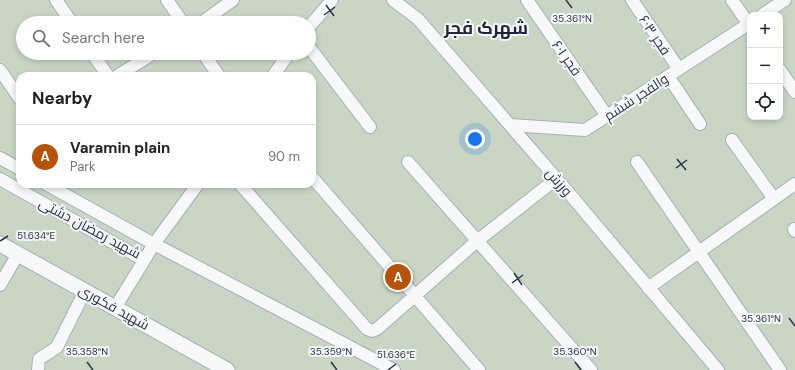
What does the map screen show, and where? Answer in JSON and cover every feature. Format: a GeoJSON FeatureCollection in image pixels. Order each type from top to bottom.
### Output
{"type":"FeatureCollection","features":[{"type":"Feature","properties":{"kind":"street"},"geometry":{"type":"LineString","coordinates":[[56,0],[67,16]]}},
{"type":"Feature","properties":{"kind":"street"},"geometry":{"type":"LineString","coordinates":[[167,0],[178,16]]}},
{"type":"Feature","properties":{"kind":"street"},"geometry":{"type":"LineString","coordinates":[[211,16],[233,0]]}},
{"type":"Feature","properties":{"kind":"street"},"geometry":{"type":"LineString","coordinates":[[316,19],[332,0]]}},
{"type":"Feature","properties":{"kind":"street","name":"ورزش"},"geometry":{"type":"LineString","coordinates":[[393,0],[418,19],[718,370]]}},
{"type":"Feature","properties":{"kind":"street","name":"فجر ۶۰۱"},"geometry":{"type":"LineString","coordinates":[[527,0],[607,116]]}},
{"type":"Feature","properties":{"kind":"street","name":"فجر ۶۰۳"},"geometry":{"type":"LineString","coordinates":[[632,0],[679,69]]}},
{"type":"Feature","properties":{"kind":"street"},"geometry":{"type":"LineString","coordinates":[[732,0],[747,20]]}},
{"type":"Feature","properties":{"kind":"street"},"geometry":{"type":"LineString","coordinates":[[767,12],[785,0]]}},
{"type":"Feature","properties":{"kind":"street","name":"والفجر ششم"},"geometry":{"type":"LineString","coordinates":[[510,125],[585,130],[747,26]]}},
{"type":"Feature","properties":{"kind":"street"},"geometry":{"type":"LineString","coordinates":[[316,56],[370,127]]}},
{"type":"Feature","properties":{"kind":"street"},"geometry":{"type":"LineString","coordinates":[[97,60],[105,72]]}},
{"type":"Feature","properties":{"kind":"street"},"geometry":{"type":"LineString","coordinates":[[123,72],[143,60]]}},
{"type":"Feature","properties":{"kind":"street"},"geometry":{"type":"LineString","coordinates":[[208,60],[216,72]]}},
{"type":"Feature","properties":{"kind":"street"},"geometry":{"type":"LineString","coordinates":[[276,72],[284,60]]}},
{"type":"Feature","properties":{"kind":"street"},"geometry":{"type":"LineString","coordinates":[[0,70],[16,92]]}},
{"type":"Feature","properties":{"kind":"street"},"geometry":{"type":"LineString","coordinates":[[783,74],[795,92]]}},
{"type":"Feature","properties":{"kind":"street"},"geometry":{"type":"LineString","coordinates":[[668,76],[700,124]]}},
{"type":"Feature","properties":{"kind":"street"},"geometry":{"type":"LineString","coordinates":[[732,140],[774,199]]}},
{"type":"Feature","properties":{"kind":"street"},"geometry":{"type":"LineString","coordinates":[[0,158],[16,167]]}},
{"type":"Feature","properties":{"kind":"street"},"geometry":{"type":"LineString","coordinates":[[408,162],[591,370]]}},
{"type":"Feature","properties":{"kind":"street"},"geometry":{"type":"LineString","coordinates":[[637,162],[780,370]]}},
{"type":"Feature","properties":{"kind":"street","name":"شهید رمضان دشتی"},"geometry":{"type":"LineString","coordinates":[[0,179],[144,260],[195,188]]}},
{"type":"Feature","properties":{"kind":"street"},"geometry":{"type":"LineString","coordinates":[[244,188],[367,329],[372,331],[377,329],[477,241],[556,179]]}},
{"type":"Feature","properties":{"kind":"street"},"geometry":{"type":"LineString","coordinates":[[316,182],[479,370]]}},
{"type":"Feature","properties":{"kind":"street"},"geometry":{"type":"LineString","coordinates":[[648,288],[795,184]]}},
{"type":"Feature","properties":{"kind":"street"},"geometry":{"type":"LineString","coordinates":[[53,188],[154,244],[394,370]]}},
{"type":"Feature","properties":{"kind":"street","name":"شهید فکوری"},"geometry":{"type":"LineString","coordinates":[[0,244],[115,308],[211,366],[228,370]]}},
{"type":"Feature","properties":{"kind":"street"},"geometry":{"type":"LineString","coordinates":[[0,285],[18,254]]}},
{"type":"Feature","properties":{"kind":"street"},"geometry":{"type":"LineString","coordinates":[[115,308],[144,260]]}},
{"type":"Feature","properties":{"kind":"street"},"geometry":{"type":"LineString","coordinates":[[38,370],[39,359],[57,347],[85,291]]}},
{"type":"Feature","properties":{"kind":"green space"},"geometry":{"type":"Polygon","coordinates":[[[0,0],[795,0],[795,370],[0,370],[0,0]]]}},
{"type":"Feature","properties":{"kind":"place","name":"Varamin plain"},"geometry":{"type":"Point","coordinates":[398,277]}},
{"type":"Feature","properties":{"kind":"district","name":"شهرک فجر"},"geometry":{"type":"Point","coordinates":[486,28]}}]}
